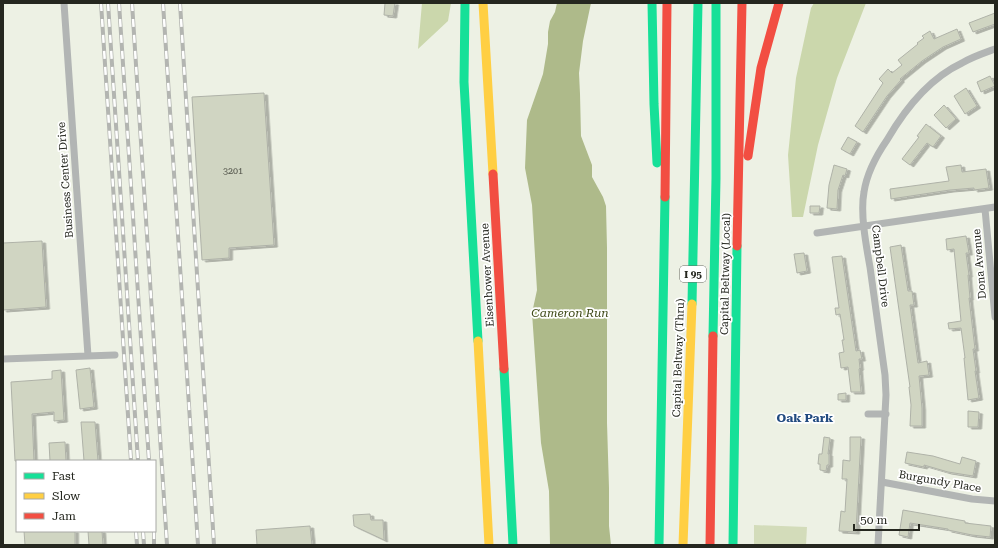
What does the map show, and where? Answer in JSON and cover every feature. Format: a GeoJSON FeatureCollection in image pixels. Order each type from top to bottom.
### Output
{"type":"FeatureCollection","features":[{"type":"Feature","properties":{"kind":"main road","name":"Eisenhower Avenue"},"geometry":{"type":"LineString","coordinates":[[465,3],[464,82],[466,130],[489,545]]}},
{"type":"Feature","properties":{"kind":"main road"},"geometry":{"type":"LineString","coordinates":[[475,3],[478,7],[483,7]]}},
{"type":"Feature","properties":{"kind":"main road"},"geometry":{"type":"LineString","coordinates":[[652,3],[654,104],[664,309]]}},
{"type":"Feature","properties":{"kind":"main road","name":"I 95"},"geometry":{"type":"LineString","coordinates":[[659,545],[664,309],[667,3]]}},
{"type":"Feature","properties":{"kind":"main road","name":"Capital Beltway (Thru)"},"geometry":{"type":"LineString","coordinates":[[683,545],[693,277],[698,3]]}},
{"type":"Feature","properties":{"kind":"main road","name":"I 95"},"geometry":{"type":"LineString","coordinates":[[710,545],[716,178],[716,3]]}},
{"type":"Feature","properties":{"kind":"main road","name":"Capital Beltway (Local)"},"geometry":{"type":"LineString","coordinates":[[733,545],[734,408],[739,226],[742,3]]}},
{"type":"Feature","properties":{"kind":"main road"},"geometry":{"type":"LineString","coordinates":[[739,226],[757,92],[768,42],[779,3]]}},
{"type":"Feature","properties":{"kind":"main road","name":"Eisenhower Avenue"},"geometry":{"type":"LineString","coordinates":[[483,7],[513,545]]}},
{"type":"Feature","properties":{"kind":"street","name":"Business Center Drive"},"geometry":{"type":"LineString","coordinates":[[64,3],[88,356]]}},
{"type":"Feature","properties":{"kind":"street","name":"Campbell Drive"},"geometry":{"type":"LineString","coordinates":[[878,545],[886,414],[885,375],[866,246],[863,206],[867,178],[876,157],[904,113],[930,84],[960,63],[995,49]]}},
{"type":"Feature","properties":{"kind":"street"},"geometry":{"type":"LineString","coordinates":[[817,233],[995,207]]}},
{"type":"Feature","properties":{"kind":"street","name":"Dona Avenue"},"geometry":{"type":"LineString","coordinates":[[985,209],[995,317]]}},
{"type":"Feature","properties":{"kind":"street"},"geometry":{"type":"LineString","coordinates":[[3,359],[115,355]]}},
{"type":"Feature","properties":{"kind":"street"},"geometry":{"type":"LineString","coordinates":[[868,414],[886,414]]}},
{"type":"Feature","properties":{"kind":"street","name":"Burgundy Place"},"geometry":{"type":"LineString","coordinates":[[882,482],[972,499],[995,499]]}},
{"type":"Feature","properties":{"kind":"shaded area"},"geometry":{"type":"Polygon","coordinates":[[[422,3],[451,3],[448,21],[418,49],[422,3]]]}},
{"type":"Feature","properties":{"kind":"shaded area"},"geometry":{"type":"Polygon","coordinates":[[[814,3],[866,3],[837,78],[818,145],[803,217],[792,217],[788,155],[796,78],[811,8],[814,3]]]}},
{"type":"Feature","properties":{"kind":"shaded area"},"geometry":{"type":"Polygon","coordinates":[[[754,525],[807,527],[806,545],[754,545],[754,525]]]}},
{"type":"Feature","properties":{"kind":"water","name":"Cameron Run"},"geometry":{"type":"Polygon","coordinates":[[[557,3],[591,3],[583,41],[579,73],[581,136],[592,165],[592,177],[603,197],[606,206],[607,423],[609,526],[611,545],[550,545],[549,491],[541,443],[532,313],[537,290],[532,205],[525,168],[527,120],[543,74],[550,21],[555,12],[557,3]]]}},
{"type":"Feature","properties":{"kind":"building"},"geometry":{"type":"Polygon","coordinates":[[[385,3],[395,3],[393,16],[384,15],[385,3]]]}},
{"type":"Feature","properties":{"kind":"building"},"geometry":{"type":"Polygon","coordinates":[[[995,13],[995,24],[973,32],[969,23],[995,13]]]}},
{"type":"Feature","properties":{"kind":"building"},"geometry":{"type":"Polygon","coordinates":[[[957,29],[961,39],[943,47],[922,61],[900,79],[901,80],[887,96],[863,132],[855,126],[883,83],[879,79],[888,69],[892,73],[902,65],[898,60],[924,38],[922,36],[930,31],[934,39],[957,29]]]}},
{"type":"Feature","properties":{"kind":"building"},"geometry":{"type":"Polygon","coordinates":[[[990,76],[995,86],[981,92],[977,82],[990,76]]]}},
{"type":"Feature","properties":{"kind":"building"},"geometry":{"type":"Polygon","coordinates":[[[966,88],[977,106],[965,114],[954,96],[966,88]]]}},
{"type":"Feature","properties":{"kind":"building"},"geometry":{"type":"Polygon","coordinates":[[[264,93],[274,245],[229,248],[229,258],[202,260],[192,97],[264,93]]]}},
{"type":"Feature","properties":{"kind":"building"},"geometry":{"type":"Polygon","coordinates":[[[944,105],[956,119],[946,128],[934,115],[944,105]]]}},
{"type":"Feature","properties":{"kind":"building"},"geometry":{"type":"Polygon","coordinates":[[[926,124],[941,136],[933,147],[927,143],[910,165],[902,159],[919,137],[917,136],[926,124]]]}},
{"type":"Feature","properties":{"kind":"building"},"geometry":{"type":"Polygon","coordinates":[[[848,137],[857,142],[850,154],[841,149],[848,137]]]}},
{"type":"Feature","properties":{"kind":"building"},"geometry":{"type":"Polygon","coordinates":[[[834,165],[847,169],[845,176],[843,175],[838,190],[837,209],[827,208],[829,185],[834,165]]]}},
{"type":"Feature","properties":{"kind":"building"},"geometry":{"type":"Polygon","coordinates":[[[961,165],[962,172],[986,169],[989,188],[974,190],[974,188],[950,190],[891,199],[890,189],[949,181],[946,167],[961,165]]]}},
{"type":"Feature","properties":{"kind":"building"},"geometry":{"type":"Polygon","coordinates":[[[810,206],[820,206],[819,213],[810,213],[810,206]]]}},
{"type":"Feature","properties":{"kind":"building"},"geometry":{"type":"Polygon","coordinates":[[[966,236],[969,253],[966,253],[969,275],[969,298],[975,349],[973,349],[979,398],[968,400],[961,328],[949,329],[948,323],[961,321],[954,249],[947,250],[946,239],[966,236]]]}},
{"type":"Feature","properties":{"kind":"building"},"geometry":{"type":"Polygon","coordinates":[[[42,241],[46,307],[3,310],[3,243],[42,241]]]}},
{"type":"Feature","properties":{"kind":"building"},"geometry":{"type":"Polygon","coordinates":[[[901,245],[908,291],[912,291],[914,305],[910,305],[918,363],[927,361],[929,375],[919,376],[922,426],[910,426],[910,387],[890,247],[901,245]]]}},
{"type":"Feature","properties":{"kind":"building"},"geometry":{"type":"Polygon","coordinates":[[[804,253],[807,271],[797,273],[794,254],[804,253]]]}},
{"type":"Feature","properties":{"kind":"building"},"geometry":{"type":"Polygon","coordinates":[[[842,256],[856,351],[860,350],[862,359],[859,359],[861,392],[851,392],[848,367],[841,368],[839,353],[844,352],[842,340],[844,340],[840,314],[836,315],[835,308],[839,308],[832,257],[842,256]]]}},
{"type":"Feature","properties":{"kind":"building"},"geometry":{"type":"Polygon","coordinates":[[[90,368],[94,407],[80,409],[76,370],[90,368]]]}},
{"type":"Feature","properties":{"kind":"building"},"geometry":{"type":"Polygon","coordinates":[[[61,370],[64,420],[54,421],[54,412],[32,414],[34,460],[15,461],[11,382],[52,379],[52,371],[61,370]]]}},
{"type":"Feature","properties":{"kind":"building"},"geometry":{"type":"Polygon","coordinates":[[[846,393],[846,400],[838,400],[838,394],[846,393]]]}},
{"type":"Feature","properties":{"kind":"building"},"geometry":{"type":"Polygon","coordinates":[[[968,411],[979,412],[978,427],[968,427],[968,411]]]}},
{"type":"Feature","properties":{"kind":"building"},"geometry":{"type":"Polygon","coordinates":[[[81,422],[95,422],[98,460],[84,460],[81,422]]]}},
{"type":"Feature","properties":{"kind":"building"},"geometry":{"type":"Polygon","coordinates":[[[824,437],[830,438],[828,454],[829,465],[827,465],[826,471],[820,470],[820,464],[818,464],[819,454],[822,454],[824,437]]]}},
{"type":"Feature","properties":{"kind":"building"},"geometry":{"type":"Polygon","coordinates":[[[850,437],[861,437],[856,532],[839,531],[841,511],[845,512],[847,479],[842,479],[843,460],[850,461],[850,437]]]}},
{"type":"Feature","properties":{"kind":"building"},"geometry":{"type":"Polygon","coordinates":[[[65,442],[66,460],[50,460],[49,443],[65,442]]]}},
{"type":"Feature","properties":{"kind":"building"},"geometry":{"type":"Polygon","coordinates":[[[907,452],[933,456],[960,464],[962,457],[976,461],[973,476],[948,472],[924,465],[924,467],[905,463],[907,452]]]}},
{"type":"Feature","properties":{"kind":"building"},"geometry":{"type":"Polygon","coordinates":[[[903,510],[965,521],[965,523],[991,526],[990,537],[910,523],[908,537],[899,535],[903,510]]]}},
{"type":"Feature","properties":{"kind":"building"},"geometry":{"type":"Polygon","coordinates":[[[370,514],[371,520],[383,520],[384,540],[354,526],[353,515],[370,514]]]}},
{"type":"Feature","properties":{"kind":"building"},"geometry":{"type":"Polygon","coordinates":[[[310,526],[312,545],[257,545],[256,530],[310,526]]]}},
{"type":"Feature","properties":{"kind":"building"},"geometry":{"type":"Polygon","coordinates":[[[24,532],[75,532],[75,545],[25,545],[24,532]]]}},
{"type":"Feature","properties":{"kind":"building"},"geometry":{"type":"Polygon","coordinates":[[[88,532],[102,532],[103,545],[89,545],[88,532]]]}},
{"type":"Feature","properties":{"kind":"railway"},"geometry":{"type":"LineString","coordinates":[[101,3],[131,460]]}},
{"type":"Feature","properties":{"kind":"railway"},"geometry":{"type":"LineString","coordinates":[[108,3],[138,460]]}},
{"type":"Feature","properties":{"kind":"railway"},"geometry":{"type":"LineString","coordinates":[[119,3],[149,460]]}},
{"type":"Feature","properties":{"kind":"railway"},"geometry":{"type":"LineString","coordinates":[[132,3],[167,545]]}},
{"type":"Feature","properties":{"kind":"railway"},"geometry":{"type":"LineString","coordinates":[[163,3],[198,545]]}},
{"type":"Feature","properties":{"kind":"railway"},"geometry":{"type":"LineString","coordinates":[[180,3],[214,545]]}},
{"type":"Feature","properties":{"kind":"railway"},"geometry":{"type":"LineString","coordinates":[[136,532],[137,545]]}},
{"type":"Feature","properties":{"kind":"railway"},"geometry":{"type":"LineString","coordinates":[[143,532],[144,545]]}},
{"type":"Feature","properties":{"kind":"railway"},"geometry":{"type":"LineString","coordinates":[[154,532],[154,545]]}},
{"type":"Feature","properties":{"kind":"traffic: fast"},"geometry":{"type":"LineString","coordinates":[[465,3],[464,82],[478,341]]}},
{"type":"Feature","properties":{"kind":"traffic: fast"},"geometry":{"type":"LineString","coordinates":[[652,3],[657,163]]}},
{"type":"Feature","properties":{"kind":"traffic: fast"},"geometry":{"type":"LineString","coordinates":[[692,304],[698,3]]}},
{"type":"Feature","properties":{"kind":"traffic: fast"},"geometry":{"type":"LineString","coordinates":[[713,336],[716,178],[716,3]]}},
{"type":"Feature","properties":{"kind":"traffic: fast"},"geometry":{"type":"LineString","coordinates":[[659,545],[665,197]]}},
{"type":"Feature","properties":{"kind":"traffic: fast"},"geometry":{"type":"LineString","coordinates":[[733,545],[737,246]]}},
{"type":"Feature","properties":{"kind":"traffic: fast"},"geometry":{"type":"LineString","coordinates":[[504,369],[513,545]]}},
{"type":"Feature","properties":{"kind":"traffic: slow"},"geometry":{"type":"LineString","coordinates":[[483,3],[493,174]]}},
{"type":"Feature","properties":{"kind":"traffic: slow"},"geometry":{"type":"LineString","coordinates":[[683,545],[692,304]]}},
{"type":"Feature","properties":{"kind":"traffic: slow"},"geometry":{"type":"LineString","coordinates":[[478,341],[489,545]]}},
{"type":"Feature","properties":{"kind":"traffic: jam"},"geometry":{"type":"LineString","coordinates":[[665,197],[667,3]]}},
{"type":"Feature","properties":{"kind":"traffic: jam"},"geometry":{"type":"LineString","coordinates":[[737,246],[742,3]]}},
{"type":"Feature","properties":{"kind":"traffic: jam"},"geometry":{"type":"LineString","coordinates":[[748,156],[761,68],[779,3]]}},
{"type":"Feature","properties":{"kind":"traffic: jam"},"geometry":{"type":"LineString","coordinates":[[493,174],[504,369]]}},
{"type":"Feature","properties":{"kind":"traffic: jam"},"geometry":{"type":"LineString","coordinates":[[710,545],[713,336]]}},
{"type":"Feature","properties":{"kind":"district","name":"Oak Park"},"geometry":{"type":"Point","coordinates":[805,418]}}]}
